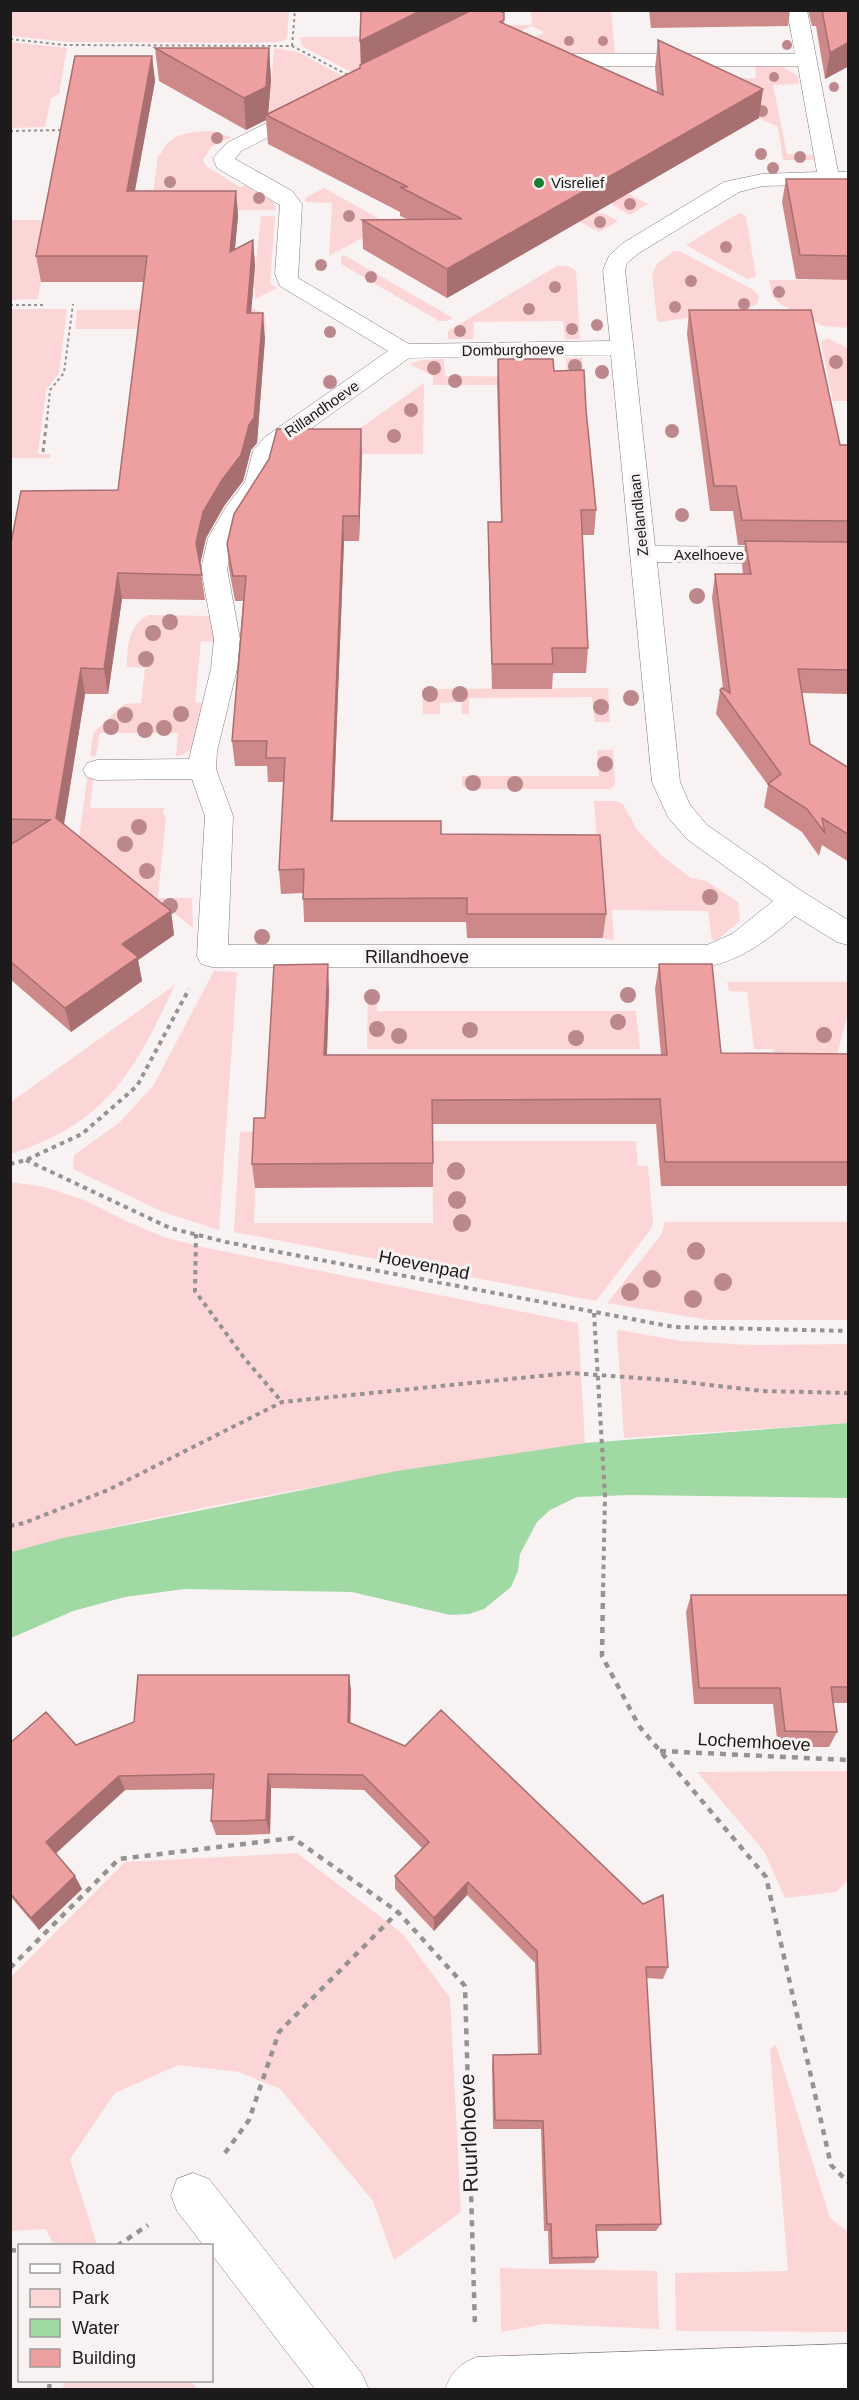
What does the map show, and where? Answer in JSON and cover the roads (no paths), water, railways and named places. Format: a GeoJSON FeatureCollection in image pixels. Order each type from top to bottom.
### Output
{"type":"FeatureCollection","features":[{"type":"Feature","properties":{"kind":"street"},"geometry":{"type":"LineString","coordinates":[[797,10],[807,60],[839,178]]}},
{"type":"Feature","properties":{"kind":"street"},"geometry":{"type":"LineString","coordinates":[[522,41],[562,60],[807,60]]}},
{"type":"Feature","properties":{"kind":"street"},"geometry":{"type":"LineString","coordinates":[[363,82],[234,147],[224,158],[225,163],[284,196],[291,204],[286,274],[288,281],[404,351]]}},
{"type":"Feature","properties":{"kind":"street","name":"Zeelandlaan"},"geometry":{"type":"LineString","coordinates":[[839,178],[762,180],[732,187],[624,254],[617,261],[614,270],[666,782],[678,810],[697,832],[794,900],[849,934]]}},
{"type":"Feature","properties":{"kind":"street","name":"Domburghoeve"},"geometry":{"type":"LineString","coordinates":[[404,351],[622,348]]}},
{"type":"Feature","properties":{"kind":"street","name":"Rillandhoeve"},"geometry":{"type":"LineString","coordinates":[[404,351],[274,442],[265,451],[257,483],[235,513],[221,538],[214,569],[227,639],[224,669],[203,751],[202,769],[219,816],[212,956],[707,956],[722,954],[735,948],[794,900]]}},
{"type":"Feature","properties":{"kind":"street","name":"Axelhoeve"},"geometry":{"type":"LineString","coordinates":[[642,554],[849,556]]}},
{"type":"Feature","properties":{"kind":"street"},"geometry":{"type":"LineString","coordinates":[[97,770],[202,769]]}},
{"type":"Feature","properties":{"kind":"street"},"geometry":{"type":"LineString","coordinates":[[193,2195],[346,2390]]}},
{"type":"Feature","properties":{"kind":"street"},"geometry":{"type":"LineString","coordinates":[[472,2385],[790,2379],[849,2367]]}},
{"type":"Feature","properties":{"kind":"water"},"geometry":{"type":"Polygon","coordinates":[[[848,1423],[848,1498],[630,1495],[577,1497],[550,1510],[537,1522],[520,1554],[518,1571],[511,1587],[484,1609],[469,1614],[450,1615],[352,1592],[184,1589],[125,1597],[73,1611],[11,1638],[11,1552],[63,1538],[397,1471],[585,1443],[848,1423]]]}},
{"type":"Feature","properties":{"kind":"place","name":"Visrelief"},"geometry":{"type":"Point","coordinates":[539,183]}}]}
